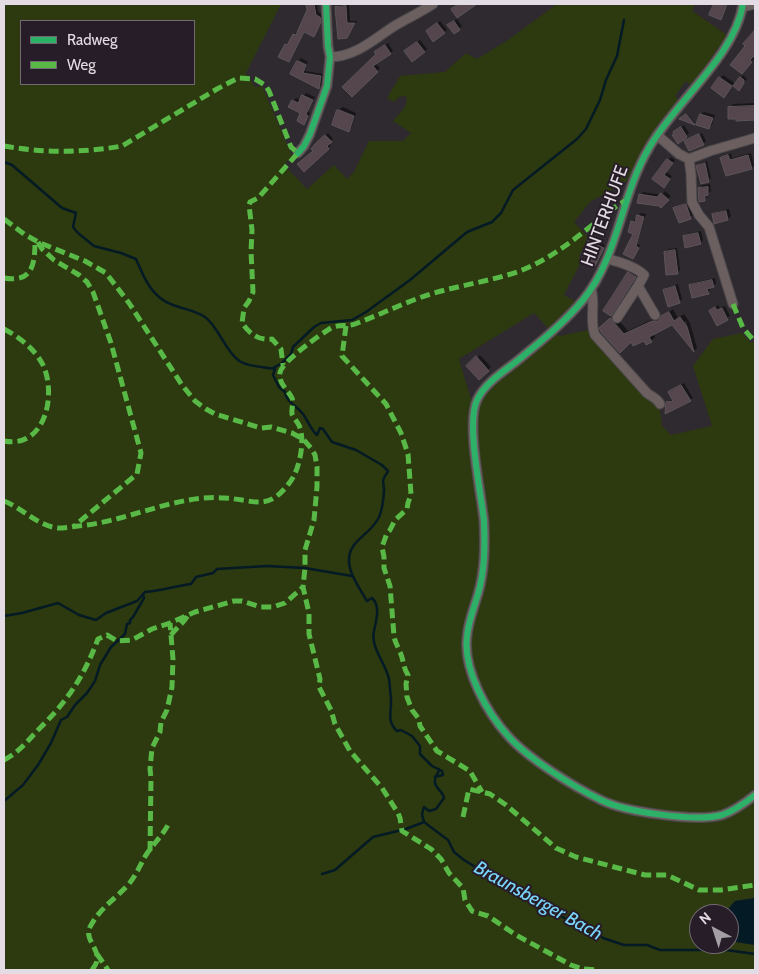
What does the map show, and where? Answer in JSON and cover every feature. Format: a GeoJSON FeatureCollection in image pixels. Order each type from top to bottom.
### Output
{"type":"FeatureCollection","features":[{"type":"Feature","properties":{"kind":"street"},"geometry":{"type":"LineString","coordinates":[[298,153],[304,146],[327,86],[330,57],[326,4]]}},
{"type":"Feature","properties":{"kind":"street"},"geometry":{"type":"LineString","coordinates":[[330,57],[343,56],[359,50],[391,28],[433,4]]}},
{"type":"Feature","properties":{"kind":"street"},"geometry":{"type":"LineString","coordinates":[[743,5],[755,4]]}},
{"type":"Feature","properties":{"kind":"street","name":"HINTERHUFE"},"geometry":{"type":"LineString","coordinates":[[743,5],[735,28],[716,59],[646,152],[632,182],[608,259],[591,289],[568,317],[493,380],[477,400],[473,420],[484,523],[484,559],[479,592],[467,633],[466,650],[469,666],[478,687],[504,730],[517,744],[551,770],[598,799],[619,808],[663,814],[710,817],[730,812],[755,795]]}},
{"type":"Feature","properties":{"kind":"street"},"geometry":{"type":"LineString","coordinates":[[657,135],[679,154],[689,159],[755,138]]}},
{"type":"Feature","properties":{"kind":"street"},"geometry":{"type":"LineString","coordinates":[[689,159],[692,174],[692,202],[699,215],[709,227],[733,304]]}},
{"type":"Feature","properties":{"kind":"street"},"geometry":{"type":"LineString","coordinates":[[608,259],[641,272],[644,275],[617,318]]}},
{"type":"Feature","properties":{"kind":"street"},"geometry":{"type":"LineString","coordinates":[[638,286],[654,315]]}},
{"type":"Feature","properties":{"kind":"street"},"geometry":{"type":"LineString","coordinates":[[591,289],[594,297],[592,328],[595,335],[647,393],[651,397],[658,399],[660,404]]}},
{"type":"Feature","properties":{"kind":"green space"},"geometry":{"type":"Polygon","coordinates":[[[4,4],[281,4],[246,73],[255,87],[262,86],[292,156],[284,165],[307,189],[334,165],[347,179],[354,172],[369,141],[403,141],[411,133],[393,121],[405,106],[406,96],[399,97],[394,102],[387,98],[400,76],[445,72],[466,53],[477,59],[508,40],[557,4],[695,4],[692,11],[727,35],[692,86],[686,81],[675,96],[679,100],[659,125],[642,151],[627,181],[590,202],[574,222],[588,237],[579,256],[581,262],[564,295],[577,302],[550,329],[559,336],[588,330],[634,381],[659,405],[662,426],[671,435],[712,426],[693,366],[713,339],[742,333],[751,343],[755,341],[755,898],[735,901],[732,904],[689,904],[689,954],[739,954],[739,943],[755,945],[755,970],[4,970],[4,4]],[[534,313],[459,359],[471,399],[488,380],[549,329],[534,313]]]}},
{"type":"Feature","properties":{"kind":"water"},"geometry":{"type":"Polygon","coordinates":[[[755,898],[755,945],[739,943],[739,904],[732,904],[735,901],[755,898]]]}},
{"type":"Feature","properties":{"kind":"building"},"geometry":{"type":"Polygon","coordinates":[[[306,4],[314,4],[316,15],[320,17],[321,22],[314,37],[304,32],[289,62],[278,57],[293,34],[296,35],[307,10],[306,4]]]}},
{"type":"Feature","properties":{"kind":"building"},"geometry":{"type":"Polygon","coordinates":[[[459,4],[477,4],[457,18],[451,9],[459,4]]]}},
{"type":"Feature","properties":{"kind":"building"},"geometry":{"type":"Polygon","coordinates":[[[714,4],[727,4],[721,20],[709,15],[714,4]]]}},
{"type":"Feature","properties":{"kind":"building"},"geometry":{"type":"Polygon","coordinates":[[[346,6],[347,23],[355,23],[347,38],[338,39],[335,7],[346,6]]]}},
{"type":"Feature","properties":{"kind":"building"},"geometry":{"type":"Polygon","coordinates":[[[454,21],[460,30],[454,34],[447,25],[454,21]]]}},
{"type":"Feature","properties":{"kind":"building"},"geometry":{"type":"Polygon","coordinates":[[[437,23],[445,33],[433,42],[426,31],[437,23]]]}},
{"type":"Feature","properties":{"kind":"building"},"geometry":{"type":"Polygon","coordinates":[[[755,30],[755,55],[742,74],[730,65],[745,46],[743,44],[755,30]]]}},
{"type":"Feature","properties":{"kind":"building"},"geometry":{"type":"Polygon","coordinates":[[[417,42],[425,52],[412,62],[404,51],[417,42]]]}},
{"type":"Feature","properties":{"kind":"building"},"geometry":{"type":"Polygon","coordinates":[[[385,45],[391,54],[373,66],[378,72],[352,97],[342,87],[376,54],[374,52],[385,45]]]}},
{"type":"Feature","properties":{"kind":"building"},"geometry":{"type":"Polygon","coordinates":[[[297,61],[306,65],[303,73],[321,76],[319,89],[290,74],[297,61]]]}},
{"type":"Feature","properties":{"kind":"building"},"geometry":{"type":"Polygon","coordinates":[[[719,77],[732,86],[724,98],[711,88],[719,77]]]}},
{"type":"Feature","properties":{"kind":"building"},"geometry":{"type":"Polygon","coordinates":[[[740,77],[744,80],[744,83],[739,91],[733,86],[740,77]]]}},
{"type":"Feature","properties":{"kind":"building"},"geometry":{"type":"Polygon","coordinates":[[[302,95],[313,100],[306,114],[308,116],[304,125],[297,121],[300,113],[288,107],[292,100],[298,103],[302,95]]]}},
{"type":"Feature","properties":{"kind":"building"},"geometry":{"type":"Polygon","coordinates":[[[755,106],[755,120],[736,121],[736,119],[728,119],[728,107],[755,106]]]}},
{"type":"Feature","properties":{"kind":"building"},"geometry":{"type":"Polygon","coordinates":[[[337,110],[354,116],[349,132],[332,125],[337,110]]]}},
{"type":"Feature","properties":{"kind":"building"},"geometry":{"type":"Polygon","coordinates":[[[686,114],[695,125],[679,119],[686,114]]]}},
{"type":"Feature","properties":{"kind":"building"},"geometry":{"type":"Polygon","coordinates":[[[700,114],[713,118],[709,129],[696,125],[700,114]]]}},
{"type":"Feature","properties":{"kind":"building"},"geometry":{"type":"Polygon","coordinates":[[[681,127],[687,137],[678,144],[672,135],[674,134],[673,132],[681,127]]]}},
{"type":"Feature","properties":{"kind":"building"},"geometry":{"type":"Polygon","coordinates":[[[699,134],[704,145],[689,151],[684,141],[699,134]]]}},
{"type":"Feature","properties":{"kind":"building"},"geometry":{"type":"Polygon","coordinates":[[[325,135],[332,142],[327,146],[329,149],[304,172],[297,164],[313,151],[311,149],[325,135]]]}},
{"type":"Feature","properties":{"kind":"building"},"geometry":{"type":"Polygon","coordinates":[[[728,155],[730,160],[748,155],[752,169],[726,176],[720,158],[728,155]]]}},
{"type":"Feature","properties":{"kind":"building"},"geometry":{"type":"Polygon","coordinates":[[[667,159],[673,163],[664,175],[670,179],[664,188],[652,179],[667,159]]]}},
{"type":"Feature","properties":{"kind":"building"},"geometry":{"type":"Polygon","coordinates":[[[705,163],[709,182],[701,184],[696,166],[705,163]]]}},
{"type":"Feature","properties":{"kind":"building"},"geometry":{"type":"Polygon","coordinates":[[[708,187],[708,195],[705,196],[705,201],[699,202],[698,188],[708,187]]]}},
{"type":"Feature","properties":{"kind":"building"},"geometry":{"type":"Polygon","coordinates":[[[661,193],[669,200],[661,208],[659,206],[637,203],[639,194],[657,197],[661,193]]]}},
{"type":"Feature","properties":{"kind":"building"},"geometry":{"type":"Polygon","coordinates":[[[686,204],[691,219],[679,223],[673,208],[686,204]]]}},
{"type":"Feature","properties":{"kind":"building"},"geometry":{"type":"Polygon","coordinates":[[[726,211],[728,220],[714,224],[712,214],[726,211]]]}},
{"type":"Feature","properties":{"kind":"building"},"geometry":{"type":"Polygon","coordinates":[[[637,215],[644,217],[636,246],[639,248],[633,259],[623,254],[633,234],[628,232],[631,221],[635,222],[637,215]]]}},
{"type":"Feature","properties":{"kind":"building"},"geometry":{"type":"Polygon","coordinates":[[[698,233],[701,244],[685,248],[683,236],[698,233]]]}},
{"type":"Feature","properties":{"kind":"building"},"geometry":{"type":"Polygon","coordinates":[[[589,241],[604,248],[595,266],[588,262],[590,258],[582,254],[589,241]]]}},
{"type":"Feature","properties":{"kind":"building"},"geometry":{"type":"Polygon","coordinates":[[[675,250],[678,274],[666,275],[664,252],[675,250]]]}},
{"type":"Feature","properties":{"kind":"building"},"geometry":{"type":"Polygon","coordinates":[[[628,272],[636,277],[611,316],[603,311],[628,272]]]}},
{"type":"Feature","properties":{"kind":"building"},"geometry":{"type":"Polygon","coordinates":[[[712,280],[714,287],[707,289],[709,294],[692,298],[689,285],[712,280]]]}},
{"type":"Feature","properties":{"kind":"building"},"geometry":{"type":"Polygon","coordinates":[[[675,286],[680,303],[668,307],[663,290],[675,286]]]}},
{"type":"Feature","properties":{"kind":"building"},"geometry":{"type":"Polygon","coordinates":[[[715,307],[717,310],[722,308],[728,320],[717,326],[709,311],[715,307]]]}},
{"type":"Feature","properties":{"kind":"building"},"geometry":{"type":"Polygon","coordinates":[[[669,312],[674,321],[680,317],[687,327],[694,352],[672,325],[649,337],[652,342],[646,345],[644,341],[633,346],[631,342],[620,353],[599,328],[610,318],[624,334],[652,321],[658,321],[661,316],[669,312]]]}},
{"type":"Feature","properties":{"kind":"building"},"geometry":{"type":"Polygon","coordinates":[[[476,356],[489,371],[479,380],[466,366],[476,356]]]}},
{"type":"Feature","properties":{"kind":"building"},"geometry":{"type":"Polygon","coordinates":[[[681,385],[691,401],[665,414],[666,402],[673,401],[668,392],[681,385]]]}},
{"type":"Feature","properties":{"kind":"waterway"},"geometry":{"type":"LineString","coordinates":[[273,368],[282,363],[291,354],[293,347],[314,327],[321,323],[352,320],[366,312],[410,280],[467,232],[492,222],[501,213],[513,190],[577,139],[586,129],[600,100],[606,80],[617,56],[624,20]]}},
{"type":"Feature","properties":{"kind":"waterway","name":"Braunsberger Bach"},"geometry":{"type":"LineString","coordinates":[[4,162],[12,165],[62,208],[76,213],[73,227],[94,246],[136,259],[146,280],[159,298],[194,312],[210,321],[231,352],[241,362],[275,369],[273,375],[279,387],[303,414],[317,435],[320,428],[323,429],[332,442],[356,450],[382,465],[388,471],[383,480],[384,496],[382,509],[376,523],[354,545],[350,552],[350,566],[355,581],[367,601],[372,598],[375,601],[377,614],[373,637],[389,679],[390,716],[392,723],[397,731],[401,730],[412,736],[420,746],[420,754],[432,766],[442,771],[443,775],[435,777]]}},
{"type":"Feature","properties":{"kind":"waterway"},"geometry":{"type":"LineString","coordinates":[[4,616],[58,603],[79,615],[96,620],[106,613],[137,601],[145,592],[191,584],[196,577],[213,573],[217,569],[267,566],[305,568],[352,576]]}},
{"type":"Feature","properties":{"kind":"waterway"},"geometry":{"type":"LineString","coordinates":[[4,801],[23,785],[51,743],[61,720],[67,717],[75,705],[87,693],[95,681],[100,665],[111,647],[125,634],[127,624],[130,623],[144,598],[143,594]]}},
{"type":"Feature","properties":{"kind":"waterway","name":"Braunsberger Bach"},"geometry":{"type":"LineString","coordinates":[[439,769],[435,782],[444,798],[436,809],[429,811],[424,807],[422,814],[424,822],[448,840],[454,852],[464,860],[482,871],[495,875],[518,893],[570,921],[585,925],[603,938],[624,945],[647,945],[660,950],[726,950],[755,954]]}},
{"type":"Feature","properties":{"kind":"waterway"},"geometry":{"type":"LineString","coordinates":[[322,874],[335,870],[373,837],[406,829],[424,822]]}},
{"type":"Feature","properties":{"kind":"marked path"},"geometry":{"type":"LineString","coordinates":[[4,146],[33,150],[63,151],[122,146],[238,78],[255,79],[265,85],[291,147],[298,153],[258,198],[250,202],[249,205],[252,230],[253,292],[244,308],[242,323],[254,336],[262,339],[272,339],[281,349],[283,365]]}},
{"type":"Feature","properties":{"kind":"marked path"},"geometry":{"type":"LineString","coordinates":[[4,501],[44,524],[58,528],[115,519],[188,500],[225,498],[253,502],[268,501],[282,491],[290,482],[298,464],[302,441],[300,428],[292,414],[292,398],[282,383],[280,373],[287,362],[302,349],[331,328],[355,324],[424,296],[507,275],[531,266],[558,251],[625,201]]}},
{"type":"Feature","properties":{"kind":"marked path"},"geometry":{"type":"LineString","coordinates":[[4,219],[38,242],[85,261],[106,273],[129,303],[182,385],[195,401],[215,414],[261,428],[271,427],[292,433],[303,439],[311,448],[315,455],[317,467],[317,487],[314,520],[305,550],[303,587],[309,613],[309,634],[320,679],[319,687],[331,710],[335,724],[350,751],[382,788],[398,813],[402,831],[431,849],[441,859],[449,873],[463,888],[465,900],[472,911],[488,916],[516,935],[571,965],[583,969],[599,970]]}},
{"type":"Feature","properties":{"kind":"marked path"},"geometry":{"type":"LineString","coordinates":[[4,278],[14,279],[27,275],[33,264],[35,240]]}},
{"type":"Feature","properties":{"kind":"marked path"},"geometry":{"type":"LineString","coordinates":[[38,242],[42,249],[54,260],[87,282],[93,292],[111,343],[141,453],[137,474],[73,527]]}},
{"type":"Feature","properties":{"kind":"marked path"},"geometry":{"type":"LineString","coordinates":[[733,304],[743,328],[755,342]]}},
{"type":"Feature","properties":{"kind":"marked path"},"geometry":{"type":"LineString","coordinates":[[346,326],[342,356],[386,404],[401,433],[408,454],[411,494],[407,509],[395,520],[387,533],[382,547],[384,568],[390,586],[394,638],[408,675],[406,684],[407,697],[412,710],[419,719],[420,726],[437,751],[470,771],[482,792]]}},
{"type":"Feature","properties":{"kind":"marked path"},"geometry":{"type":"LineString","coordinates":[[4,329],[26,344],[40,359],[47,377],[49,391],[48,404],[38,428],[29,437],[18,441],[4,441]]}},
{"type":"Feature","properties":{"kind":"marked path"},"geometry":{"type":"LineString","coordinates":[[4,760],[24,745],[68,697],[81,676],[98,639],[107,635],[117,641],[132,640],[152,629],[195,612],[234,601],[242,601],[261,607],[273,607],[285,603],[303,587]]}},
{"type":"Feature","properties":{"kind":"marked path"},"geometry":{"type":"LineString","coordinates":[[171,635],[188,615]]}},
{"type":"Feature","properties":{"kind":"marked path"},"geometry":{"type":"LineString","coordinates":[[150,851],[150,769],[152,748],[160,732],[161,722],[167,710],[172,687],[173,659],[170,623]]}},
{"type":"Feature","properties":{"kind":"marked path"},"geometry":{"type":"LineString","coordinates":[[463,817],[469,789],[490,794],[506,805],[556,848],[576,857],[645,875],[667,875],[699,890],[721,890],[755,885]]}},
{"type":"Feature","properties":{"kind":"marked path"},"geometry":{"type":"LineString","coordinates":[[92,970],[97,956],[89,936],[90,927],[103,909],[131,882],[146,855],[170,821]]}},
{"type":"Feature","properties":{"kind":"marked path"},"geometry":{"type":"LineString","coordinates":[[97,954],[108,970]]}},
{"type":"Feature","properties":{"kind":"cycle path"},"geometry":{"type":"LineString","coordinates":[[298,153],[310,134],[327,86],[330,57],[326,4]]}},
{"type":"Feature","properties":{"kind":"cycle path"},"geometry":{"type":"LineString","coordinates":[[743,4],[738,23],[729,42],[649,148],[639,167],[612,245],[595,283],[568,317],[495,378],[477,400],[473,425],[475,459],[484,521],[484,549],[482,576],[469,626],[467,650],[469,663],[478,690],[485,704],[509,737],[552,772],[601,800],[626,808],[661,815],[710,817],[731,811],[755,795]]}}]}
